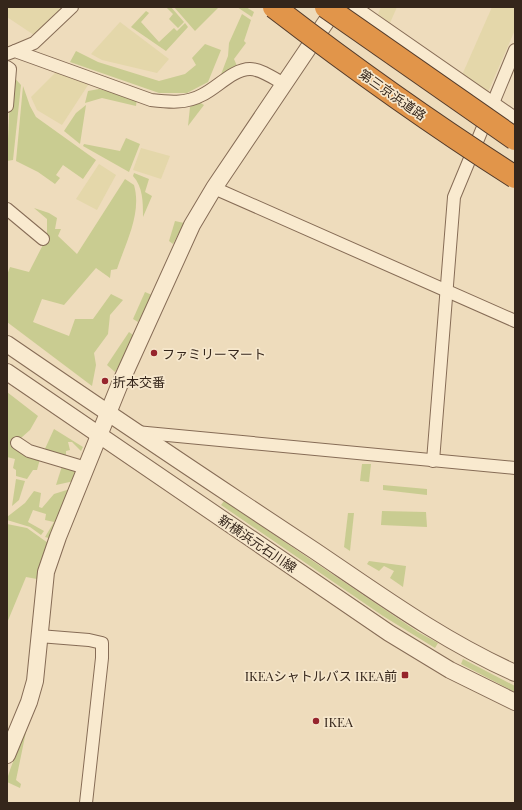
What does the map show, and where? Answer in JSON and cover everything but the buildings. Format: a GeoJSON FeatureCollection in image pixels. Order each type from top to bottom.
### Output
{"type":"FeatureCollection","features":[{"type":"Feature","properties":{"kind":"highway","name":"第三京浜道路"},"geometry":{"type":"LineString","coordinates":[[274,7],[325,46],[420,114],[515,177]]}},
{"type":"Feature","properties":{"kind":"highway"},"geometry":{"type":"LineString","coordinates":[[326,7],[515,139]]}},
{"type":"Feature","properties":{"kind":"highway"},"geometry":{"type":"LineString","coordinates":[[420,114],[515,184]]}},
{"type":"Feature","properties":{"kind":"street"},"geometry":{"type":"LineString","coordinates":[[11,52],[34,43],[72,7]]}},
{"type":"Feature","properties":{"kind":"street"},"geometry":{"type":"LineString","coordinates":[[7,755],[29,702],[35,681],[46,572],[108,413],[192,225],[214,188],[336,7]]}},
{"type":"Feature","properties":{"kind":"street"},"geometry":{"type":"LineString","coordinates":[[355,7],[492,104],[515,118]]}},
{"type":"Feature","properties":{"kind":"street"},"geometry":{"type":"LineString","coordinates":[[433,461],[454,197],[515,50]]}},
{"type":"Feature","properties":{"kind":"street"},"geometry":{"type":"LineString","coordinates":[[11,52],[151,100],[168,102],[185,101],[201,96],[242,70],[252,69],[284,84]]}},
{"type":"Feature","properties":{"kind":"street"},"geometry":{"type":"LineString","coordinates":[[7,67],[10,69],[7,106]]}},
{"type":"Feature","properties":{"kind":"street"},"geometry":{"type":"LineString","coordinates":[[214,188],[515,321]]}},
{"type":"Feature","properties":{"kind":"street"},"geometry":{"type":"LineString","coordinates":[[7,209],[42,239]]}},
{"type":"Feature","properties":{"kind":"street","name":"新横浜元石川線"},"geometry":{"type":"LineString","coordinates":[[7,344],[133,431],[404,612],[461,647],[515,673]]}},
{"type":"Feature","properties":{"kind":"street","name":"新横浜元石川線"},"geometry":{"type":"LineString","coordinates":[[7,372],[389,633],[450,670],[515,702]]}},
{"type":"Feature","properties":{"kind":"street"},"geometry":{"type":"LineString","coordinates":[[133,431],[515,468]]}},
{"type":"Feature","properties":{"kind":"street"},"geometry":{"type":"LineString","coordinates":[[17,443],[29,450],[86,468]]}},
{"type":"Feature","properties":{"kind":"street"},"geometry":{"type":"LineString","coordinates":[[39,636],[89,640],[102,643],[86,803]]}},
{"type":"Feature","properties":{"kind":"shaded area"},"geometry":{"type":"Polygon","coordinates":[[[7,7],[67,7],[34,35],[7,17],[7,7]]]}},
{"type":"Feature","properties":{"kind":"shaded area"},"geometry":{"type":"Polygon","coordinates":[[[381,7],[397,7],[390,23],[378,14],[381,7]]]}},
{"type":"Feature","properties":{"kind":"shaded area"},"geometry":{"type":"Polygon","coordinates":[[[492,7],[515,7],[515,30],[488,92],[462,75],[492,7]]]}},
{"type":"Feature","properties":{"kind":"shaded area"},"geometry":{"type":"Polygon","coordinates":[[[120,22],[169,59],[157,73],[102,60],[91,54],[120,22]]]}},
{"type":"Feature","properties":{"kind":"shaded area"},"geometry":{"type":"Polygon","coordinates":[[[58,70],[90,82],[62,125],[37,110],[31,97],[58,70]]]}},
{"type":"Feature","properties":{"kind":"shaded area"},"geometry":{"type":"Polygon","coordinates":[[[141,148],[170,156],[161,179],[133,170],[141,148]]]}},
{"type":"Feature","properties":{"kind":"shaded area"},"geometry":{"type":"Polygon","coordinates":[[[99,164],[116,175],[97,210],[76,199],[99,164]]]}},
{"type":"Feature","properties":{"kind":"green space"},"geometry":{"type":"Polygon","coordinates":[[[166,7],[171,7],[184,22],[178,28],[169,19],[173,14],[166,7]]]}},
{"type":"Feature","properties":{"kind":"green space"},"geometry":{"type":"Polygon","coordinates":[[[174,7],[226,7],[218,8],[195,31],[174,7]]]}},
{"type":"Feature","properties":{"kind":"green space"},"geometry":{"type":"Polygon","coordinates":[[[237,7],[246,7],[254,12],[252,17],[237,7]]]}},
{"type":"Feature","properties":{"kind":"green space"},"geometry":{"type":"Polygon","coordinates":[[[146,11],[149,13],[141,22],[159,42],[174,28],[177,31],[185,23],[188,27],[166,51],[131,27],[146,11]]]}},
{"type":"Feature","properties":{"kind":"green space"},"geometry":{"type":"Polygon","coordinates":[[[242,14],[251,20],[244,41],[246,43],[234,59],[237,66],[220,77],[228,56],[229,43],[242,14]]]}},
{"type":"Feature","properties":{"kind":"green space"},"geometry":{"type":"Polygon","coordinates":[[[205,44],[221,50],[208,82],[187,93],[159,93],[70,62],[76,51],[98,62],[159,81],[185,74],[196,65],[192,58],[205,44]]]}},
{"type":"Feature","properties":{"kind":"green space"},"geometry":{"type":"Polygon","coordinates":[[[11,74],[21,85],[13,160],[7,161],[11,74]]]}},
{"type":"Feature","properties":{"kind":"green space"},"geometry":{"type":"Polygon","coordinates":[[[23,86],[30,106],[36,117],[96,160],[83,179],[63,165],[56,175],[60,178],[55,184],[38,172],[16,161],[23,86]]]}},
{"type":"Feature","properties":{"kind":"green space"},"geometry":{"type":"Polygon","coordinates":[[[99,89],[137,99],[136,106],[102,98],[85,103],[88,91],[99,89]]]}},
{"type":"Feature","properties":{"kind":"green space"},"geometry":{"type":"Polygon","coordinates":[[[199,102],[204,105],[188,126],[190,107],[199,102]]]}},
{"type":"Feature","properties":{"kind":"green space"},"geometry":{"type":"Polygon","coordinates":[[[86,105],[80,144],[64,131],[76,113],[86,105]]]}},
{"type":"Feature","properties":{"kind":"green space"},"geometry":{"type":"Polygon","coordinates":[[[126,138],[140,144],[129,172],[83,146],[84,144],[120,151],[126,138]]]}},
{"type":"Feature","properties":{"kind":"green space"},"geometry":{"type":"Polygon","coordinates":[[[134,173],[149,179],[145,192],[152,196],[143,217],[141,190],[133,176],[134,173]]]}},
{"type":"Feature","properties":{"kind":"green space"},"geometry":{"type":"Polygon","coordinates":[[[125,179],[134,185],[136,206],[132,227],[117,269],[111,270],[110,278],[96,268],[64,305],[42,299],[33,322],[69,336],[75,319],[93,319],[111,294],[123,300],[110,315],[108,334],[94,353],[96,365],[92,386],[7,322],[7,275],[10,267],[29,272],[47,237],[47,219],[34,208],[49,213],[57,218],[55,229],[61,229],[58,236],[77,254],[125,179]]]}},
{"type":"Feature","properties":{"kind":"green space"},"geometry":{"type":"Polygon","coordinates":[[[175,221],[184,223],[173,244],[169,241],[175,221]]]}},
{"type":"Feature","properties":{"kind":"green space"},"geometry":{"type":"Polygon","coordinates":[[[145,292],[152,295],[138,322],[133,319],[145,292]]]}},
{"type":"Feature","properties":{"kind":"green space"},"geometry":{"type":"Polygon","coordinates":[[[129,332],[133,335],[129,349],[115,372],[107,365],[129,332]]]}},
{"type":"Feature","properties":{"kind":"green space"},"geometry":{"type":"Polygon","coordinates":[[[7,392],[38,416],[30,430],[13,445],[40,459],[37,470],[33,470],[27,479],[16,476],[16,470],[13,468],[15,459],[7,457],[7,392]]]}},
{"type":"Feature","properties":{"kind":"green space"},"geometry":{"type":"Polygon","coordinates":[[[54,429],[83,447],[81,451],[72,442],[68,442],[70,450],[66,451],[66,459],[44,451],[54,429]]]}},
{"type":"Feature","properties":{"kind":"green space"},"geometry":{"type":"Polygon","coordinates":[[[362,464],[371,464],[369,482],[360,481],[362,464]]]}},
{"type":"Feature","properties":{"kind":"green space"},"geometry":{"type":"Polygon","coordinates":[[[62,466],[76,469],[74,481],[56,485],[62,466]]]}},
{"type":"Feature","properties":{"kind":"green space"},"geometry":{"type":"Polygon","coordinates":[[[16,479],[25,481],[19,500],[12,506],[16,479]]]}},
{"type":"Feature","properties":{"kind":"green space"},"geometry":{"type":"Polygon","coordinates":[[[383,485],[427,489],[427,495],[383,490],[383,485]]]}},
{"type":"Feature","properties":{"kind":"green space"},"geometry":{"type":"Polygon","coordinates":[[[70,489],[52,539],[45,537],[54,522],[45,520],[46,514],[33,510],[28,522],[44,531],[41,535],[30,527],[7,520],[7,517],[25,503],[34,491],[41,493],[39,507],[42,508],[54,494],[70,489]]]}},
{"type":"Feature","properties":{"kind":"green space"},"geometry":{"type":"Polygon","coordinates":[[[224,501],[418,632],[438,643],[435,648],[383,616],[221,505],[224,501]]]}},
{"type":"Feature","properties":{"kind":"green space"},"geometry":{"type":"Polygon","coordinates":[[[382,511],[426,512],[427,527],[381,525],[382,511]]]}},
{"type":"Feature","properties":{"kind":"green space"},"geometry":{"type":"Polygon","coordinates":[[[348,513],[354,513],[350,551],[344,547],[348,513]]]}},
{"type":"Feature","properties":{"kind":"green space"},"geometry":{"type":"Polygon","coordinates":[[[7,524],[27,528],[48,543],[37,579],[26,577],[7,623],[7,524]]]}},
{"type":"Feature","properties":{"kind":"green space"},"geometry":{"type":"Polygon","coordinates":[[[369,561],[406,566],[403,587],[390,578],[394,571],[384,566],[379,571],[367,564],[369,561]]]}},
{"type":"Feature","properties":{"kind":"green space"},"geometry":{"type":"Polygon","coordinates":[[[463,659],[515,686],[515,692],[461,664],[463,659]]]}},
{"type":"Feature","properties":{"kind":"green space"},"geometry":{"type":"Polygon","coordinates":[[[27,727],[16,780],[21,784],[20,788],[7,782],[12,764],[27,727]]]}},
{"type":"Feature","properties":{"kind":"place","name":"ファミリーマート"},"geometry":{"type":"Point","coordinates":[154,353]}},
{"type":"Feature","properties":{"kind":"place","name":"折本交番"},"geometry":{"type":"Point","coordinates":[105,381]}},
{"type":"Feature","properties":{"kind":"place","name":"IKEAシャトルバス IKEA前"},"geometry":{"type":"Point","coordinates":[405,675]}},
{"type":"Feature","properties":{"kind":"place","name":"IKEA"},"geometry":{"type":"Point","coordinates":[316,721]}}]}
